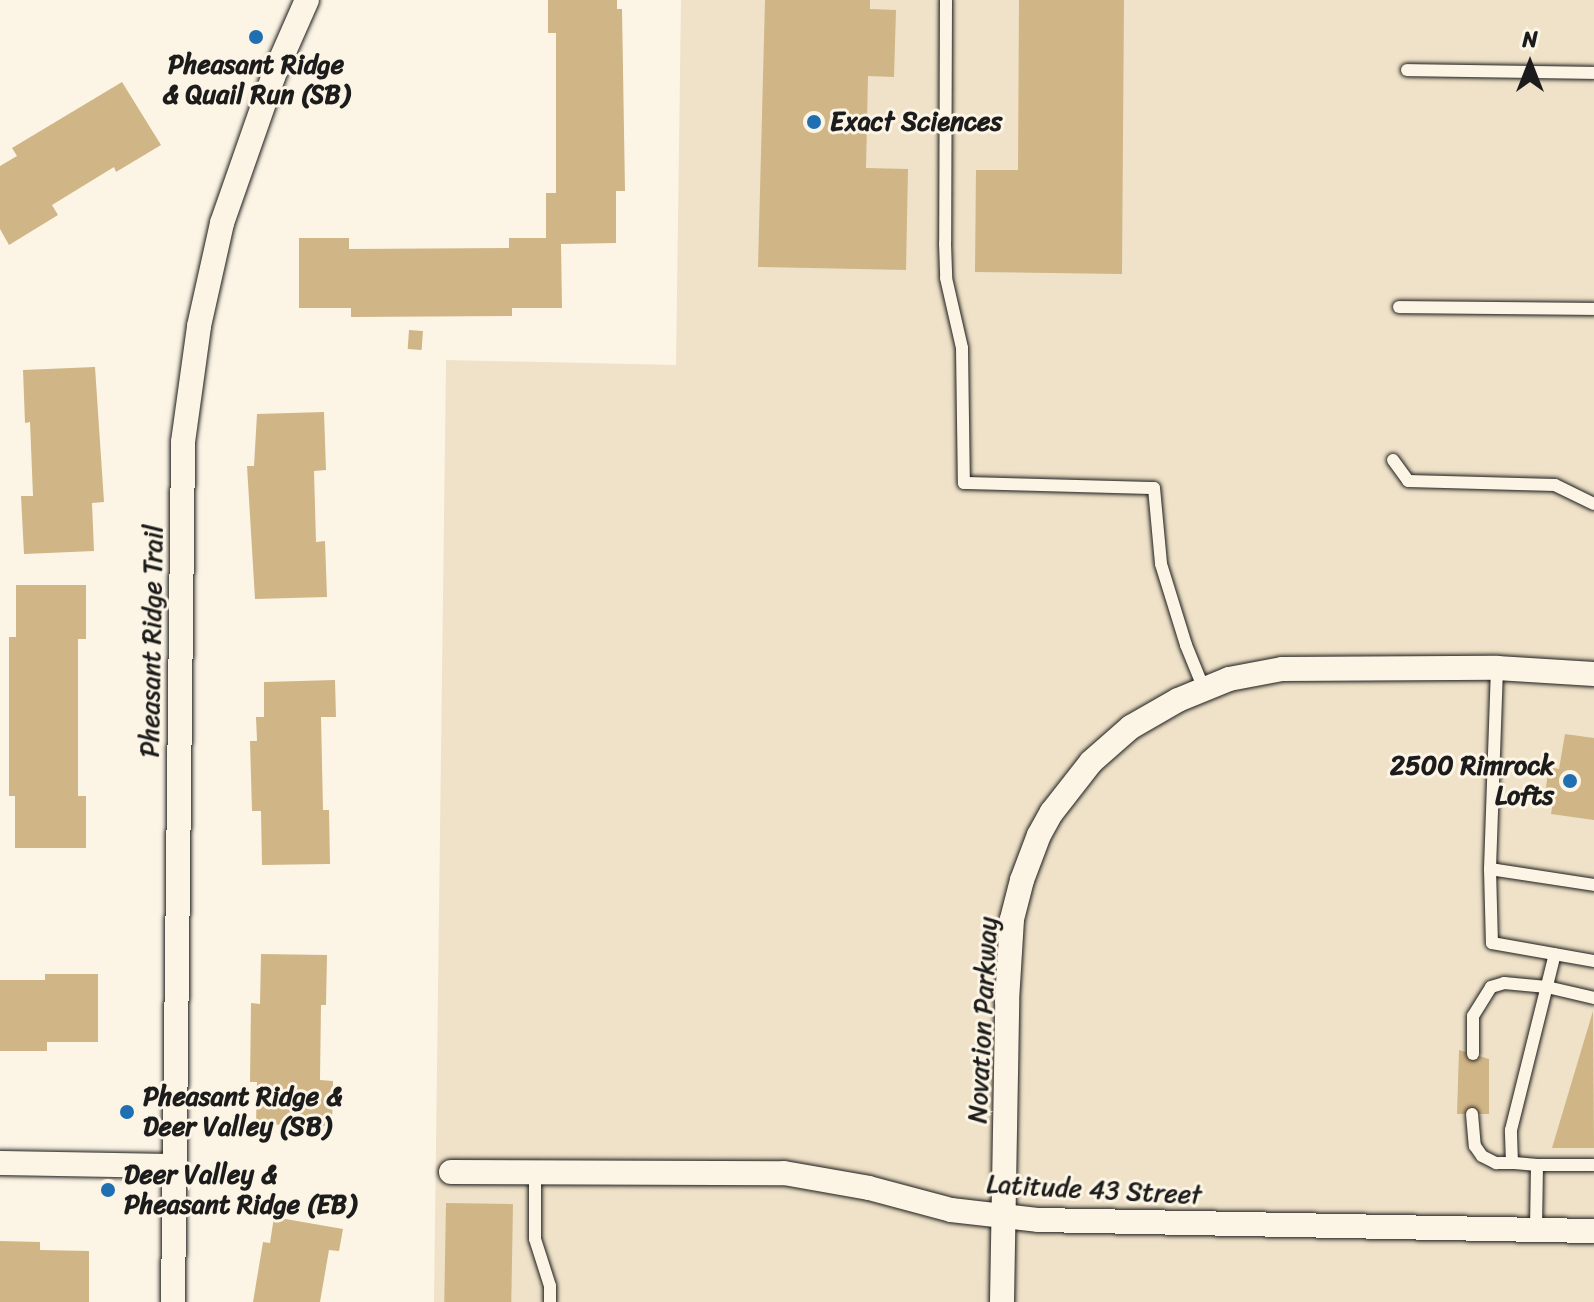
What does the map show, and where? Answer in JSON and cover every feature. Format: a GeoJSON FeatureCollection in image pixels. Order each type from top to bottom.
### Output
{"type":"FeatureCollection","features":[{"type":"Feature","properties":{"kind":"street","name":"Pheasant Ridge Trail"},"geometry":{"type":"LineString","coordinates":[[173,1302],[183,442],[199,326],[222,223],[273,77],[307,0]]}},
{"type":"Feature","properties":{"kind":"street","name":"Novation Parkway"},"geometry":{"type":"LineString","coordinates":[[1002,1302],[1010,942],[1022,880],[1052,812],[1091,762],[1131,727],[1204,689],[1229,679],[1282,669],[1497,668],[1594,674]]}},
{"type":"Feature","properties":{"kind":"street"},"geometry":{"type":"LineString","coordinates":[[0,1163],[173,1166]]}},
{"type":"Feature","properties":{"kind":"street","name":"Latitude 43 Street"},"geometry":{"type":"LineString","coordinates":[[451,1172],[784,1173],[869,1188],[951,1210],[1005,1217],[1594,1231]]}},
{"type":"Feature","properties":{"kind":"lane"},"geometry":{"type":"LineString","coordinates":[[946,0],[946,278],[962,348],[964,483],[1154,488],[1161,564],[1186,645],[1204,689]]}},
{"type":"Feature","properties":{"kind":"lane"},"geometry":{"type":"LineString","coordinates":[[1407,70],[1594,73]]}},
{"type":"Feature","properties":{"kind":"lane"},"geometry":{"type":"LineString","coordinates":[[1399,307],[1594,309]]}},
{"type":"Feature","properties":{"kind":"lane"},"geometry":{"type":"LineString","coordinates":[[1393,460],[1408,481],[1555,485],[1594,504]]}},
{"type":"Feature","properties":{"kind":"lane"},"geometry":{"type":"LineString","coordinates":[[1497,668],[1490,869],[1492,943],[1594,961]]}},
{"type":"Feature","properties":{"kind":"lane"},"geometry":{"type":"LineString","coordinates":[[1490,869],[1594,885]]}},
{"type":"Feature","properties":{"kind":"lane"},"geometry":{"type":"LineString","coordinates":[[1512,1163],[1511,1130],[1555,954]]}},
{"type":"Feature","properties":{"kind":"lane"},"geometry":{"type":"LineString","coordinates":[[1473,1054],[1473,1016],[1491,987],[1504,983],[1547,987],[1594,998]]}},
{"type":"Feature","properties":{"kind":"lane"},"geometry":{"type":"LineString","coordinates":[[1472,1114],[1475,1146],[1482,1156],[1496,1163],[1594,1165]]}},
{"type":"Feature","properties":{"kind":"lane"},"geometry":{"type":"LineString","coordinates":[[1536,1229],[1537,1165]]}},
{"type":"Feature","properties":{"kind":"lane"},"geometry":{"type":"LineString","coordinates":[[535,1172],[535,1239],[550,1286],[550,1302]]}},
{"type":"Feature","properties":{"kind":"shaded area"},"geometry":{"type":"Polygon","coordinates":[[[681,0],[1594,0],[1594,1302],[434,1302],[446,360],[676,365],[681,0]]]}},
{"type":"Feature","properties":{"kind":"building"},"geometry":{"type":"Polygon","coordinates":[[[548,0],[617,0],[617,9],[622,9],[625,191],[616,191],[616,243],[561,244],[562,308],[512,308],[512,316],[351,317],[351,308],[299,308],[299,238],[349,238],[349,249],[509,248],[509,238],[546,238],[546,193],[556,193],[556,33],[548,33],[548,0]]]}},
{"type":"Feature","properties":{"kind":"building","name":"Exact Sciences"},"geometry":{"type":"Polygon","coordinates":[[[765,0],[870,0],[870,9],[896,10],[894,77],[868,76],[866,168],[908,169],[906,270],[758,267],[765,0]]]}},
{"type":"Feature","properties":{"kind":"building"},"geometry":{"type":"Polygon","coordinates":[[[1019,0],[1124,0],[1122,274],[975,272],[976,170],[1018,170],[1019,0]]]}},
{"type":"Feature","properties":{"kind":"building"},"geometry":{"type":"Polygon","coordinates":[[[122,82],[161,145],[116,172],[114,167],[52,205],[58,215],[9,245],[0,229],[0,166],[17,156],[12,148],[122,82]]]}},
{"type":"Feature","properties":{"kind":"building"},"geometry":{"type":"Polygon","coordinates":[[[409,330],[423,331],[422,350],[408,349],[409,330]]]}},
{"type":"Feature","properties":{"kind":"building"},"geometry":{"type":"Polygon","coordinates":[[[95,367],[104,502],[92,503],[94,551],[24,554],[21,496],[33,496],[30,422],[25,423],[23,370],[95,367]]]}},
{"type":"Feature","properties":{"kind":"building"},"geometry":{"type":"Polygon","coordinates":[[[324,412],[326,470],[314,471],[316,542],[325,541],[327,597],[255,599],[247,466],[254,466],[257,414],[324,412]]]}},
{"type":"Feature","properties":{"kind":"building"},"geometry":{"type":"Polygon","coordinates":[[[16,585],[86,585],[86,639],[78,639],[78,796],[86,796],[86,848],[15,848],[15,796],[9,796],[9,637],[16,637],[16,585]]]}},
{"type":"Feature","properties":{"kind":"building"},"geometry":{"type":"Polygon","coordinates":[[[335,680],[336,717],[321,717],[323,810],[329,810],[330,864],[262,865],[261,811],[252,811],[250,741],[257,741],[256,717],[264,717],[264,682],[335,680]]]}},
{"type":"Feature","properties":{"kind":"building","name":"2500 Rimrock Lofts"},"geometry":{"type":"Polygon","coordinates":[[[1565,734],[1594,738],[1594,820],[1551,814],[1554,795],[1545,794],[1549,767],[1559,769],[1565,734]]]}},
{"type":"Feature","properties":{"kind":"building"},"geometry":{"type":"Polygon","coordinates":[[[261,954],[327,955],[326,1005],[321,1005],[320,1080],[333,1081],[332,1126],[256,1124],[257,1082],[250,1082],[251,1003],[260,1004],[261,954]]]}},
{"type":"Feature","properties":{"kind":"building"},"geometry":{"type":"Polygon","coordinates":[[[45,974],[98,974],[98,1042],[47,1042],[47,1051],[0,1051],[0,980],[45,980],[45,974]]]}},
{"type":"Feature","properties":{"kind":"building"},"geometry":{"type":"Polygon","coordinates":[[[1593,1011],[1594,1148],[1552,1148],[1593,1011]]]}},
{"type":"Feature","properties":{"kind":"building"},"geometry":{"type":"Polygon","coordinates":[[[1459,1050],[1489,1059],[1489,1114],[1457,1114],[1459,1050]]]}},
{"type":"Feature","properties":{"kind":"building"},"geometry":{"type":"Polygon","coordinates":[[[446,1203],[513,1204],[511,1302],[444,1302],[446,1203]]]}},
{"type":"Feature","properties":{"kind":"building"},"geometry":{"type":"Polygon","coordinates":[[[274,1217],[343,1229],[339,1251],[329,1250],[320,1302],[253,1302],[263,1242],[270,1243],[274,1217]]]}},
{"type":"Feature","properties":{"kind":"building"},"geometry":{"type":"Polygon","coordinates":[[[0,1241],[40,1242],[40,1250],[89,1251],[89,1302],[0,1302],[0,1241]]]}},
{"type":"Feature","properties":{"kind":"place","name":"Pheasant Ridge & Quail Run (SB)"},"geometry":{"type":"Point","coordinates":[256,37]}},
{"type":"Feature","properties":{"kind":"place","name":"Exact Sciences"},"geometry":{"type":"Point","coordinates":[814,122]}},
{"type":"Feature","properties":{"kind":"place","name":"2500 Rimrock Lofts"},"geometry":{"type":"Point","coordinates":[1570,781]}},
{"type":"Feature","properties":{"kind":"place","name":"Pheasant Ridge & Deer Valley (SB)"},"geometry":{"type":"Point","coordinates":[127,1112]}},
{"type":"Feature","properties":{"kind":"place","name":"Deer Valley & Pheasant Ridge (EB)"},"geometry":{"type":"Point","coordinates":[108,1190]}}]}
